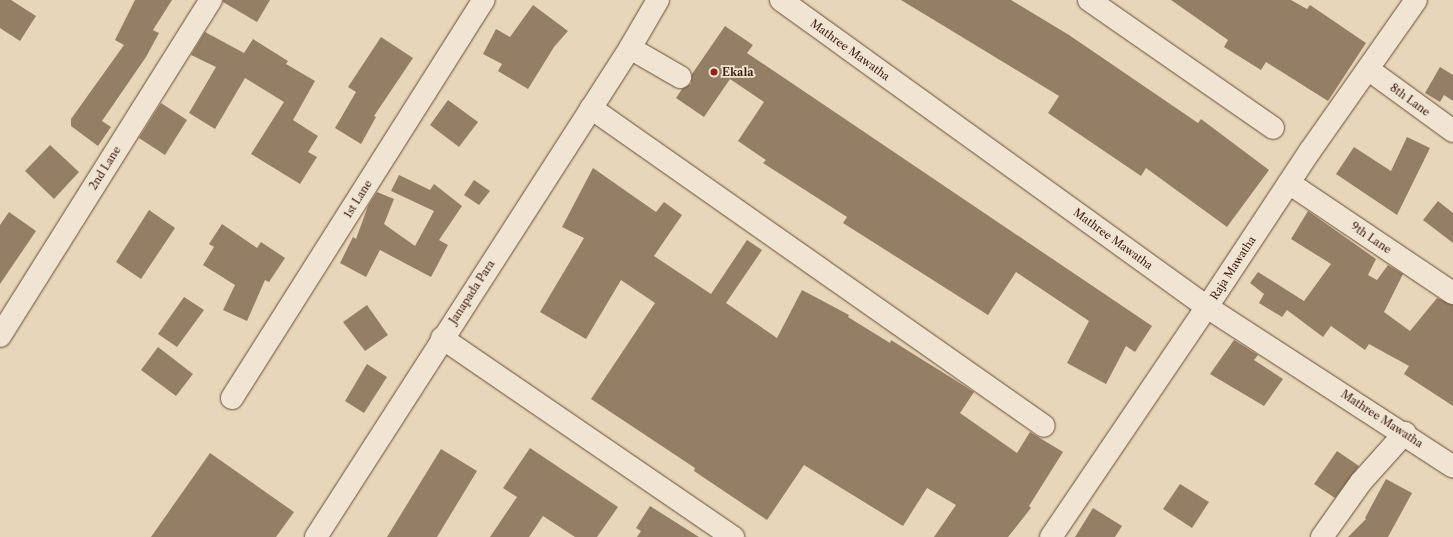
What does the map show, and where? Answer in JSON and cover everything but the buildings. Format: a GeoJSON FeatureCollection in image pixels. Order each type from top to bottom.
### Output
{"type":"FeatureCollection","features":[{"type":"Feature","properties":{"kind":"street","name":"2nd Lane"},"geometry":{"type":"LineString","coordinates":[[0,336],[211,0]]}},
{"type":"Feature","properties":{"kind":"street","name":"1st Lane"},"geometry":{"type":"LineString","coordinates":[[232,398],[484,0]]}},
{"type":"Feature","properties":{"kind":"street","name":"Janapada Para"},"geometry":{"type":"LineString","coordinates":[[316,537],[442,338],[630,48],[658,0]]}},
{"type":"Feature","properties":{"kind":"street","name":"Mathree Mawatha"},"geometry":{"type":"LineString","coordinates":[[781,0],[1207,307],[1405,433],[1453,467]]}},
{"type":"Feature","properties":{"kind":"street"},"geometry":{"type":"LineString","coordinates":[[1089,0],[1273,128]]}},
{"type":"Feature","properties":{"kind":"street","name":"Raja Mawatha"},"geometry":{"type":"LineString","coordinates":[[1051,537],[1289,183],[1416,0]]}},
{"type":"Feature","properties":{"kind":"street"},"geometry":{"type":"LineString","coordinates":[[630,48],[680,77]]}},
{"type":"Feature","properties":{"kind":"street","name":"8th Lane"},"geometry":{"type":"LineString","coordinates":[[1368,69],[1453,130]]}},
{"type":"Feature","properties":{"kind":"street"},"geometry":{"type":"LineString","coordinates":[[591,108],[1044,426]]}},
{"type":"Feature","properties":{"kind":"street","name":"9th Lane"},"geometry":{"type":"LineString","coordinates":[[1289,183],[1453,293]]}},
{"type":"Feature","properties":{"kind":"street"},"geometry":{"type":"LineString","coordinates":[[442,338],[733,537]]}},
{"type":"Feature","properties":{"kind":"street"},"geometry":{"type":"LineString","coordinates":[[1322,537],[1361,482],[1405,433]]}},
{"type":"Feature","properties":{"kind":"place","name":"Ekala"},"geometry":{"type":"Point","coordinates":[714,72]}}]}
